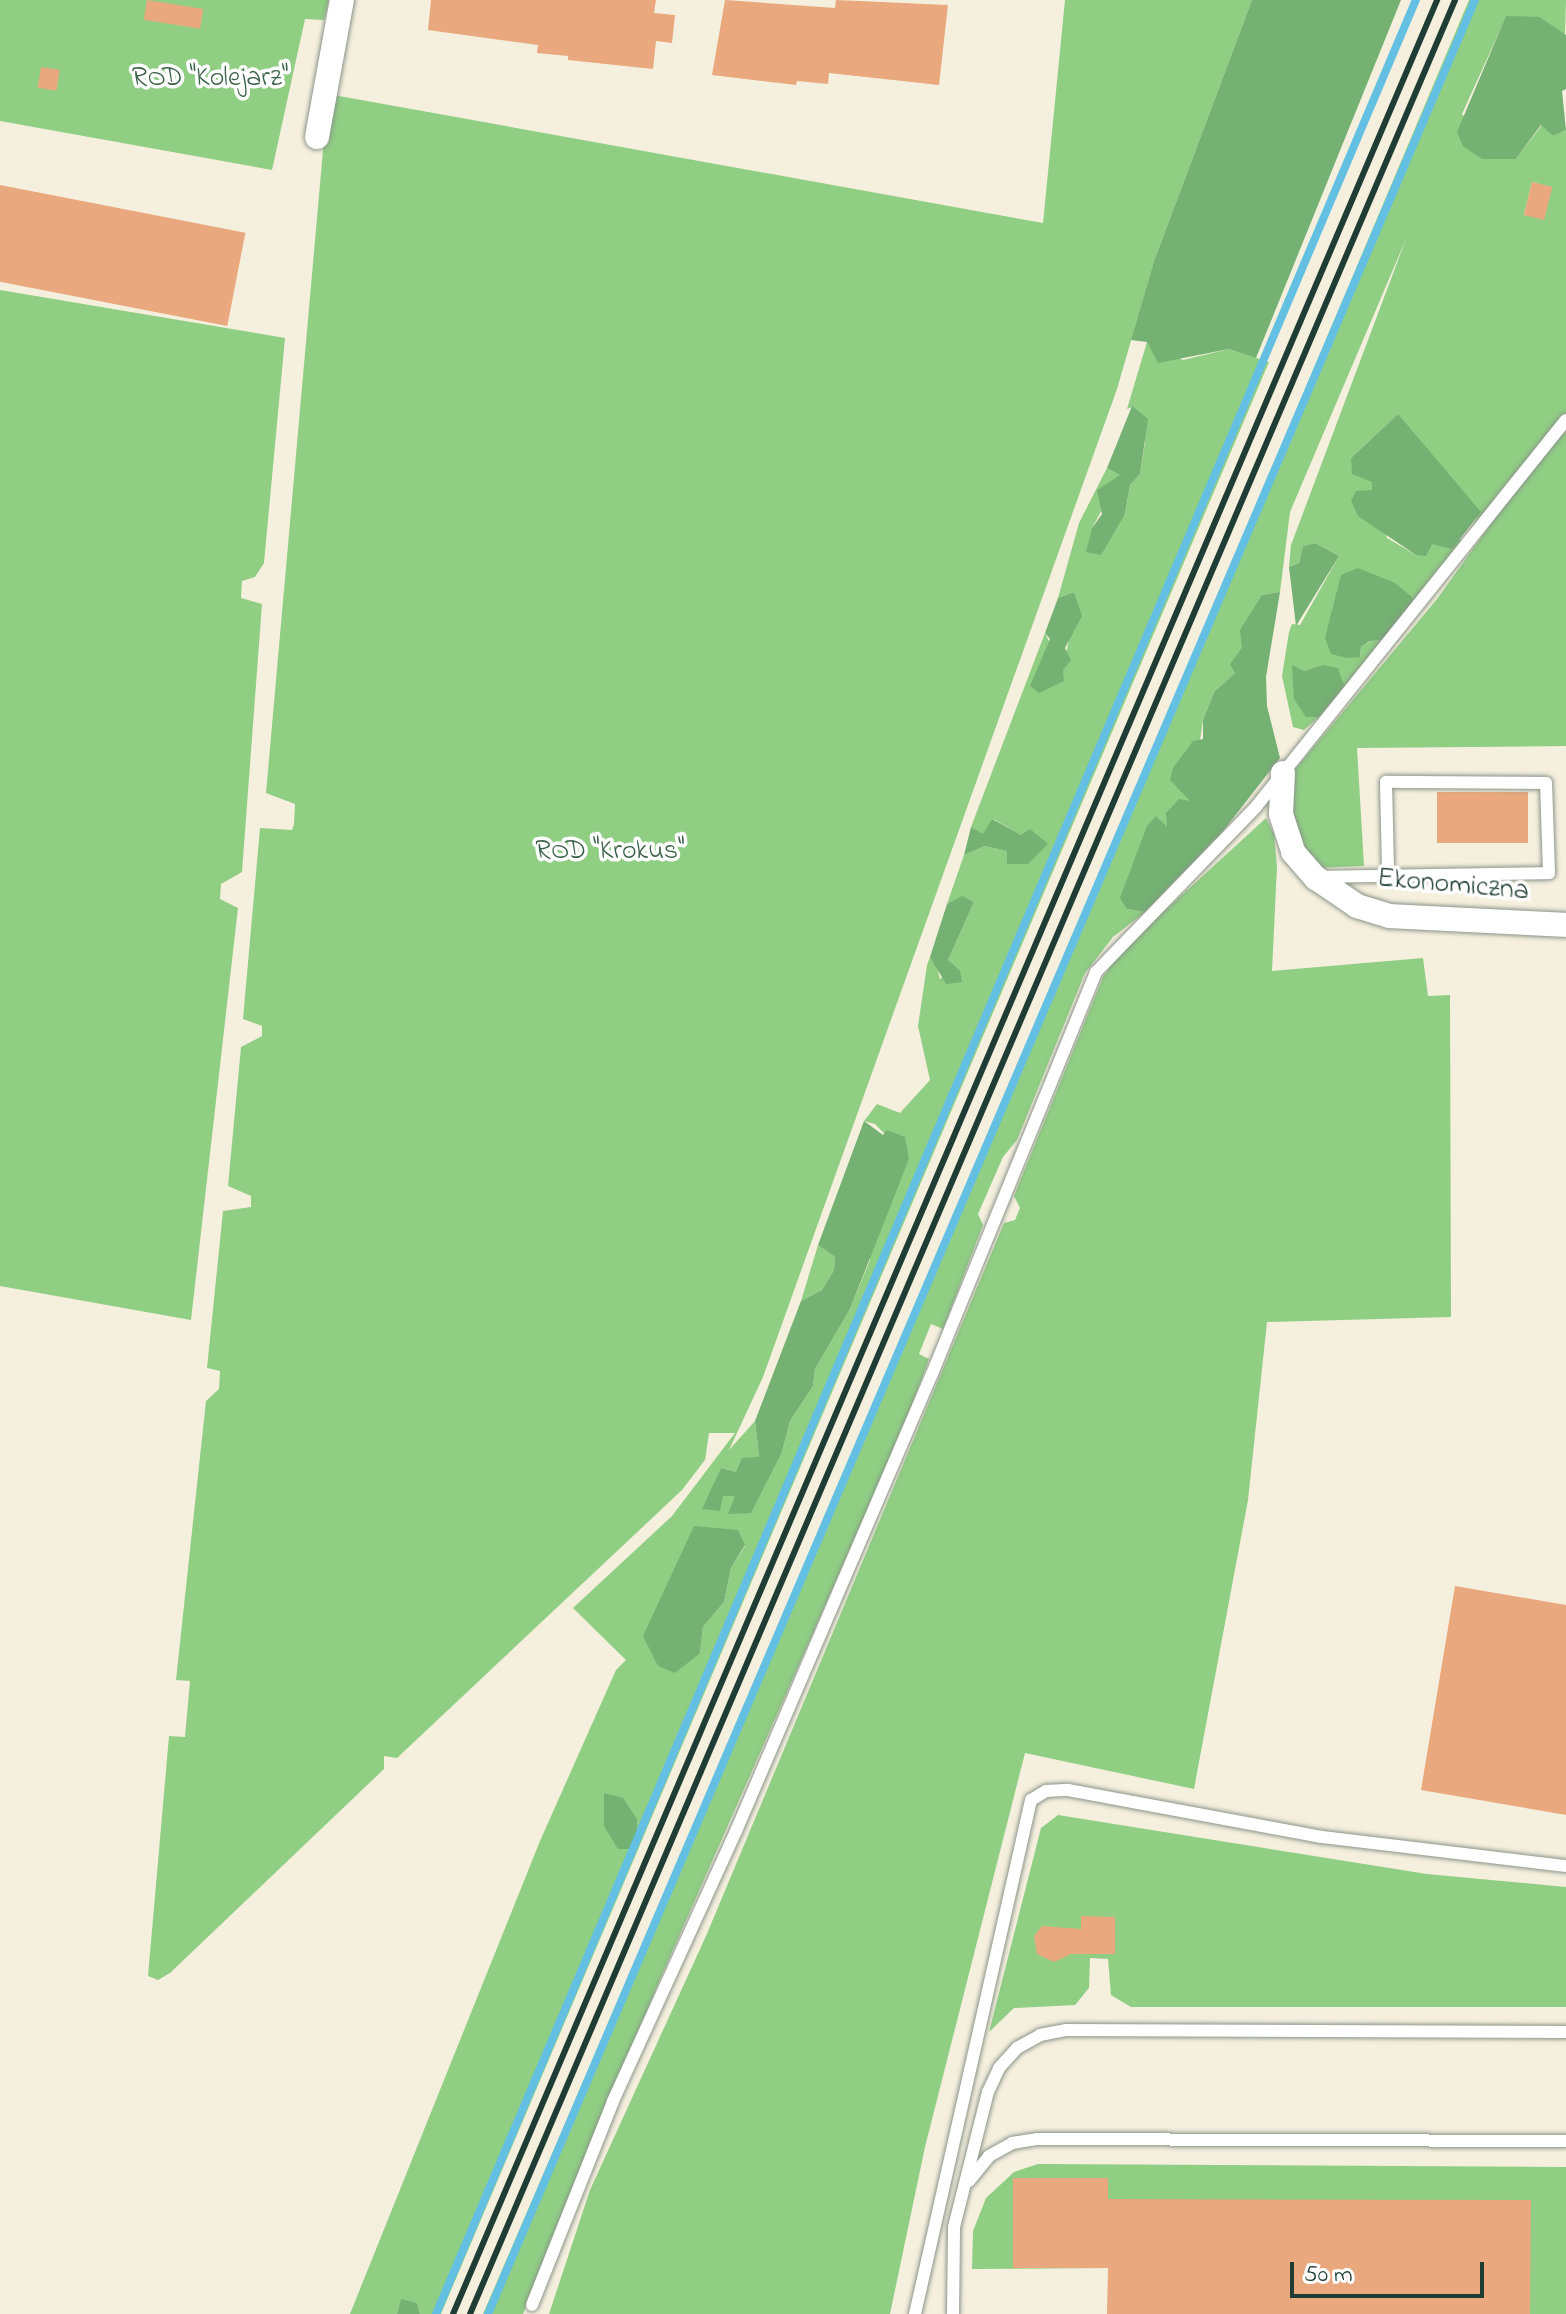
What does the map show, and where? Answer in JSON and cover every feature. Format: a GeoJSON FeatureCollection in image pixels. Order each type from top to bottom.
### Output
{"type":"FeatureCollection","features":[{"type":"Feature","properties":{"kind":"street"},"geometry":{"type":"LineString","coordinates":[[317,137],[342,0]]}},
{"type":"Feature","properties":{"kind":"street","name":"Ekonomiczna"},"geometry":{"type":"LineString","coordinates":[[1283,773],[1280,802],[1289,843],[1316,878],[1375,914],[1566,925]]}},
{"type":"Feature","properties":{"kind":"lane"},"geometry":{"type":"LineString","coordinates":[[532,2305],[613,2101],[724,1859],[932,1374],[1096,972],[1283,773],[1566,420]]}},
{"type":"Feature","properties":{"kind":"lane"},"geometry":{"type":"LineString","coordinates":[[1316,878],[1388,872],[1549,873],[1546,783],[1386,782],[1388,872]]}},
{"type":"Feature","properties":{"kind":"lane"},"geometry":{"type":"LineString","coordinates":[[915,2314],[1031,1800],[1046,1791],[1068,1790],[1322,1837],[1566,1866]]}},
{"type":"Feature","properties":{"kind":"lane"},"geometry":{"type":"LineString","coordinates":[[953,2314],[954,2227],[999,2068],[1017,2048],[1040,2035],[1066,2030],[1566,2032]]}},
{"type":"Feature","properties":{"kind":"lane"},"geometry":{"type":"LineString","coordinates":[[961,2200],[971,2176],[989,2156],[1012,2143],[1038,2139],[1566,2141]]}},
{"type":"Feature","properties":{"kind":"green space","name":"ROD \"Kolejarz\""},"geometry":{"type":"Polygon","coordinates":[[[0,0],[329,0],[324,20],[305,19],[272,170],[0,121],[0,0]]]}},
{"type":"Feature","properties":{"kind":"green space","name":"ROD \"Krokus\""},"geometry":{"type":"Polygon","coordinates":[[[1065,0],[1252,0],[1154,261],[1117,389],[763,1377],[729,1450],[755,1421],[759,1457],[736,1472],[721,1468],[703,1509],[723,1495],[735,1496],[782,1452],[790,1421],[813,1386],[815,1369],[850,1309],[870,1260],[869,1250],[909,1159],[875,1124],[864,1121],[877,1104],[900,1113],[930,1080],[918,1026],[927,965],[930,957],[936,963],[940,979],[954,969],[948,960],[974,902],[962,897],[947,904],[964,855],[985,846],[1008,851],[1021,835],[993,819],[983,835],[971,827],[1045,633],[1063,670],[1076,603],[1074,592],[1058,598],[1079,523],[1107,468],[1121,475],[1092,528],[1125,515],[1130,485],[1140,474],[1145,442],[1132,407],[1127,409],[1147,342],[1183,360],[1229,349],[1269,362],[441,2314],[420,2314],[417,2303],[401,2300],[397,2314],[350,2314],[540,1841],[616,1670],[626,1660],[573,1608],[672,1516],[735,1433],[709,1433],[705,1460],[682,1490],[397,1758],[384,1756],[384,1769],[170,1973],[158,1980],[148,1976],[169,1736],[185,1737],[190,1681],[176,1680],[206,1401],[219,1389],[220,1371],[207,1368],[223,1211],[251,1207],[251,1196],[228,1186],[241,1047],[262,1036],[262,1026],[243,1019],[260,828],[292,830],[294,824],[295,804],[266,793],[328,94],[1043,223],[1065,0]],[[718,1531],[654,1651],[658,1666],[700,1653],[703,1627],[724,1602],[731,1568],[745,1546],[738,1531],[718,1531]]]}},
{"type":"Feature","properties":{"kind":"green space"},"geometry":{"type":"Polygon","coordinates":[[[1252,0],[1401,0],[1256,358],[1229,349],[1158,363],[1147,342],[1131,340],[1154,261],[1252,0]]]}},
{"type":"Feature","properties":{"kind":"green space"},"geometry":{"type":"Polygon","coordinates":[[[1469,0],[1566,0],[1565,35],[1540,17],[1506,17],[1462,114],[1503,158],[1516,159],[1542,125],[1553,136],[1566,130],[1566,413],[1500,491],[1414,608],[1340,655],[1360,657],[1361,647],[1371,641],[1388,640],[1329,707],[1322,665],[1304,671],[1306,717],[1319,717],[1304,730],[1293,727],[1282,676],[1289,632],[1292,624],[1300,625],[1339,556],[1315,543],[1303,546],[1299,563],[1289,567],[1291,545],[1406,239],[1290,512],[1280,592],[1262,595],[1235,673],[1214,692],[1203,720],[1191,802],[1168,828],[1127,909],[1145,912],[1113,937],[1085,973],[1017,1140],[1003,1157],[978,1214],[983,1225],[943,1329],[931,1324],[919,1354],[929,1359],[903,1429],[657,1986],[523,2314],[483,2314],[1018,1071],[1469,0]],[[1532,182],[1524,214],[1543,218],[1551,187],[1532,182]],[[1398,414],[1351,458],[1372,481],[1387,538],[1416,555],[1432,544],[1464,539],[1477,518],[1398,414]]]}},
{"type":"Feature","properties":{"kind":"green space"},"geometry":{"type":"Polygon","coordinates":[[[1506,16],[1540,17],[1566,35],[1566,89],[1562,91],[1566,130],[1553,136],[1541,125],[1516,159],[1482,159],[1463,146],[1457,132],[1506,16]]]}},
{"type":"Feature","properties":{"kind":"green space"},"geometry":{"type":"Polygon","coordinates":[[[0,290],[285,338],[264,563],[255,577],[242,581],[241,598],[262,604],[242,872],[221,884],[220,899],[238,908],[191,1320],[0,1286],[0,290]]]}},
{"type":"Feature","properties":{"kind":"green space"},"geometry":{"type":"Polygon","coordinates":[[[1132,406],[1148,419],[1140,474],[1130,485],[1125,514],[1101,555],[1086,552],[1092,528],[1102,514],[1097,490],[1120,475],[1107,468],[1132,406]]]}},
{"type":"Feature","properties":{"kind":"green space"},"geometry":{"type":"Polygon","coordinates":[[[1398,414],[1481,512],[1452,549],[1432,544],[1426,556],[1416,555],[1358,516],[1351,501],[1356,491],[1372,490],[1372,482],[1352,474],[1351,458],[1398,414]]]}},
{"type":"Feature","properties":{"kind":"green space"},"geometry":{"type":"Polygon","coordinates":[[[1566,431],[1566,746],[1357,748],[1364,866],[1316,868],[1294,830],[1287,779],[1437,599],[1529,471],[1566,431]]]}},
{"type":"Feature","properties":{"kind":"green space"},"geometry":{"type":"Polygon","coordinates":[[[1315,543],[1339,556],[1296,626],[1289,567],[1299,563],[1303,546],[1315,543]]]}},
{"type":"Feature","properties":{"kind":"green space"},"geometry":{"type":"Polygon","coordinates":[[[1358,568],[1395,583],[1412,597],[1414,608],[1388,640],[1370,641],[1361,647],[1360,657],[1347,658],[1331,654],[1325,638],[1341,575],[1358,568]]]}},
{"type":"Feature","properties":{"kind":"green space"},"geometry":{"type":"Polygon","coordinates":[[[1074,592],[1082,616],[1065,648],[1071,660],[1063,670],[1064,681],[1039,693],[1030,686],[1050,639],[1045,633],[1058,598],[1074,592]]]}},
{"type":"Feature","properties":{"kind":"green space"},"geometry":{"type":"Polygon","coordinates":[[[1280,592],[1266,677],[1267,706],[1280,758],[1223,831],[1145,912],[1127,909],[1120,898],[1147,826],[1156,816],[1167,827],[1166,813],[1179,799],[1190,801],[1170,780],[1173,768],[1193,741],[1203,739],[1203,720],[1214,692],[1235,673],[1230,664],[1242,648],[1240,630],[1262,595],[1280,592]]]}},
{"type":"Feature","properties":{"kind":"green space"},"geometry":{"type":"Polygon","coordinates":[[[1292,665],[1304,671],[1322,665],[1338,668],[1344,686],[1319,717],[1306,717],[1294,699],[1292,665]]]}},
{"type":"Feature","properties":{"kind":"green space"},"geometry":{"type":"Polygon","coordinates":[[[1266,818],[1274,834],[1277,866],[1272,971],[1423,958],[1428,996],[1450,995],[1451,1317],[1267,1322],[1248,1500],[1194,1789],[1025,1753],[925,2147],[890,2314],[549,2314],[590,2190],[706,1936],[1004,1223],[1015,1220],[1020,1208],[1014,1196],[1103,977],[1124,948],[1266,818]]]}},
{"type":"Feature","properties":{"kind":"green space"},"geometry":{"type":"Polygon","coordinates":[[[992,819],[1021,835],[1030,829],[1048,844],[1028,864],[1007,864],[1007,851],[985,846],[964,855],[971,827],[983,834],[992,819]]]}},
{"type":"Feature","properties":{"kind":"green space"},"geometry":{"type":"Polygon","coordinates":[[[962,896],[974,902],[948,960],[960,971],[962,982],[946,984],[930,957],[947,904],[962,896]]]}},
{"type":"Feature","properties":{"kind":"green space"},"geometry":{"type":"Polygon","coordinates":[[[864,1121],[883,1135],[887,1130],[905,1137],[909,1159],[850,1309],[815,1369],[813,1386],[790,1421],[782,1452],[751,1513],[728,1514],[735,1496],[723,1496],[720,1511],[702,1509],[721,1468],[736,1472],[742,1458],[759,1457],[755,1421],[801,1301],[822,1290],[834,1270],[835,1257],[818,1245],[864,1121]]]}},
{"type":"Feature","properties":{"kind":"green space"},"geometry":{"type":"Polygon","coordinates":[[[818,1245],[835,1257],[834,1270],[822,1290],[801,1301],[818,1245]]]}},
{"type":"Feature","properties":{"kind":"green space"},"geometry":{"type":"Polygon","coordinates":[[[694,1526],[738,1530],[745,1545],[731,1568],[724,1602],[703,1627],[700,1653],[675,1673],[658,1666],[643,1636],[694,1526]]]}},
{"type":"Feature","properties":{"kind":"green space"},"geometry":{"type":"Polygon","coordinates":[[[604,1793],[623,1798],[637,1819],[637,1835],[630,1849],[618,1849],[604,1826],[604,1793]]]}},
{"type":"Feature","properties":{"kind":"green space"},"geometry":{"type":"Polygon","coordinates":[[[1058,1815],[1427,1874],[1566,1887],[1566,2007],[1131,2007],[1111,1995],[1108,1959],[1090,1958],[1089,1988],[1075,2005],[1014,2008],[989,2032],[1041,1828],[1058,1815]]]}},
{"type":"Feature","properties":{"kind":"green space"},"geometry":{"type":"Polygon","coordinates":[[[1038,2164],[1566,2167],[1566,2314],[1525,2314],[1525,2265],[972,2269],[973,2231],[986,2198],[1014,2172],[1038,2164]]]}},
{"type":"Feature","properties":{"kind":"green space"},"geometry":{"type":"Polygon","coordinates":[[[401,2299],[417,2303],[420,2314],[397,2314],[401,2299]]]}},
{"type":"Feature","properties":{"kind":"building"},"geometry":{"type":"Polygon","coordinates":[[[147,0],[203,9],[200,29],[144,20],[147,0]]]}},
{"type":"Feature","properties":{"kind":"building"},"geometry":{"type":"Polygon","coordinates":[[[431,0],[656,0],[654,13],[675,15],[672,43],[656,41],[653,69],[568,60],[568,56],[537,53],[538,45],[428,30],[431,0]]]}},
{"type":"Feature","properties":{"kind":"building"},"geometry":{"type":"Polygon","coordinates":[[[725,0],[835,8],[836,0],[948,5],[939,85],[829,73],[828,84],[797,81],[796,85],[712,75],[725,0]]]}},
{"type":"Feature","properties":{"kind":"building"},"geometry":{"type":"Polygon","coordinates":[[[41,67],[60,70],[56,91],[38,88],[41,67]]]}},
{"type":"Feature","properties":{"kind":"building"},"geometry":{"type":"Polygon","coordinates":[[[1532,182],[1552,187],[1544,220],[1524,215],[1532,182]]]}},
{"type":"Feature","properties":{"kind":"building"},"geometry":{"type":"Polygon","coordinates":[[[0,185],[245,233],[227,326],[0,282],[0,185]]]}},
{"type":"Feature","properties":{"kind":"building"},"geometry":{"type":"Polygon","coordinates":[[[1437,792],[1528,792],[1528,843],[1437,843],[1437,792]]]}},
{"type":"Feature","properties":{"kind":"building"},"geometry":{"type":"Polygon","coordinates":[[[1455,1586],[1566,1605],[1566,1815],[1421,1790],[1455,1586]]]}},
{"type":"Feature","properties":{"kind":"building"},"geometry":{"type":"Polygon","coordinates":[[[1081,1916],[1115,1917],[1115,1954],[1071,1954],[1054,1962],[1037,1954],[1034,1936],[1042,1926],[1081,1929],[1081,1916]]]}},
{"type":"Feature","properties":{"kind":"building"},"geometry":{"type":"Polygon","coordinates":[[[1013,2178],[1108,2178],[1108,2199],[1531,2200],[1530,2314],[1107,2314],[1108,2268],[1013,2268],[1013,2178]]]}},
{"type":"Feature","properties":{"kind":"waterway"},"geometry":{"type":"LineString","coordinates":[[436,2314],[1416,0]]}},
{"type":"Feature","properties":{"kind":"waterway"},"geometry":{"type":"LineString","coordinates":[[488,2314],[1475,0]]}},
{"type":"Feature","properties":{"kind":"railway"},"geometry":{"type":"LineString","coordinates":[[453,2314],[1437,0]]}},
{"type":"Feature","properties":{"kind":"railway"},"geometry":{"type":"LineString","coordinates":[[470,2314],[1455,0]]}}]}
